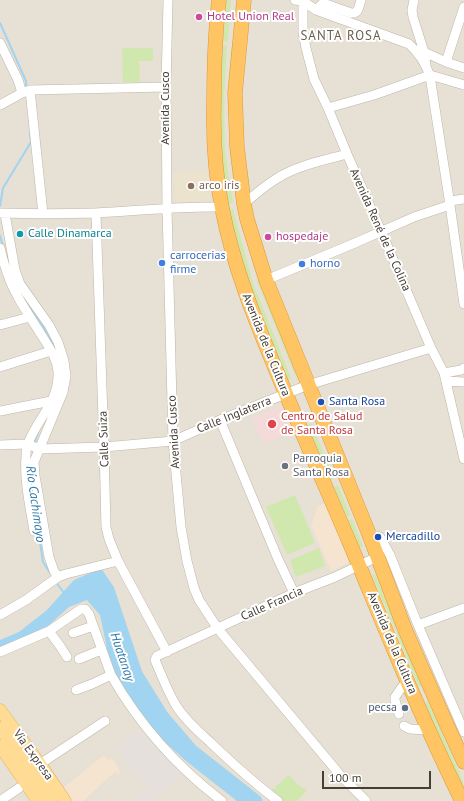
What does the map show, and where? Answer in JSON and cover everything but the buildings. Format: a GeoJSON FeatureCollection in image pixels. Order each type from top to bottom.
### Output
{"type":"FeatureCollection","features":[{"type":"Feature","properties":{"kind":"highway","name":"Avenida de la Cultura"},"geometry":{"type":"LineString","coordinates":[[219,0],[214,75],[214,136],[216,175],[230,244],[238,272],[249,305],[414,698],[462,801]]}},
{"type":"Feature","properties":{"kind":"highway","name":"Avenida de la Cultura"},"geometry":{"type":"LineString","coordinates":[[244,0],[235,94],[237,147],[247,219],[266,280],[369,534],[404,627],[464,762]]}},
{"type":"Feature","properties":{"kind":"highway"},"geometry":{"type":"LineString","coordinates":[[414,698],[432,692]]}},
{"type":"Feature","properties":{"kind":"main road","name":"Vía Expresa"},"geometry":{"type":"LineString","coordinates":[[0,710],[65,801]]}},
{"type":"Feature","properties":{"kind":"main road","name":"Vía Expresa"},"geometry":{"type":"LineString","coordinates":[[0,728],[50,801]]}},
{"type":"Feature","properties":{"kind":"main road","name":"Vía Expresa"},"geometry":{"type":"LineString","coordinates":[[0,746],[38,801]]}},
{"type":"Feature","properties":{"kind":"main road"},"geometry":{"type":"LineString","coordinates":[[0,760],[28,801]]}},
{"type":"Feature","properties":{"kind":"street","name":"Avenida Cusco"},"geometry":{"type":"LineString","coordinates":[[168,0],[166,87],[167,208],[173,441],[181,527],[187,561],[194,588],[206,611],[218,628],[341,776],[366,801]]}},
{"type":"Feature","properties":{"kind":"street"},"geometry":{"type":"LineString","coordinates":[[301,0],[316,10],[409,44],[428,72],[464,84]]}},
{"type":"Feature","properties":{"kind":"street","name":"Avenida René de la Colina"},"geometry":{"type":"LineString","coordinates":[[301,0],[303,32],[314,79],[445,377],[464,459]]}},
{"type":"Feature","properties":{"kind":"street"},"geometry":{"type":"LineString","coordinates":[[316,10],[323,4],[354,13],[358,10],[361,0]]}},
{"type":"Feature","properties":{"kind":"street"},"geometry":{"type":"LineString","coordinates":[[414,0],[412,10],[413,17],[424,52],[428,72],[450,203],[464,304]]}},
{"type":"Feature","properties":{"kind":"street"},"geometry":{"type":"LineString","coordinates":[[446,62],[463,11]]}},
{"type":"Feature","properties":{"kind":"street"},"geometry":{"type":"LineString","coordinates":[[0,43],[18,80],[26,91],[43,214]]}},
{"type":"Feature","properties":{"kind":"street"},"geometry":{"type":"LineString","coordinates":[[424,52],[464,68]]}},
{"type":"Feature","properties":{"kind":"street"},"geometry":{"type":"LineString","coordinates":[[328,108],[374,95],[428,72]]}},
{"type":"Feature","properties":{"kind":"street"},"geometry":{"type":"LineString","coordinates":[[0,105],[26,91],[166,87]]}},
{"type":"Feature","properties":{"kind":"street"},"geometry":{"type":"LineString","coordinates":[[244,204],[276,178],[312,163],[347,154]]}},
{"type":"Feature","properties":{"kind":"street"},"geometry":{"type":"LineString","coordinates":[[266,280],[414,217],[464,199]]}},
{"type":"Feature","properties":{"kind":"street"},"geometry":{"type":"LineString","coordinates":[[34,531],[25,467],[63,392],[66,376],[64,361],[58,342],[52,330],[20,284],[15,270],[2,213],[43,214],[167,208],[222,208]]}},
{"type":"Feature","properties":{"kind":"street","name":"Calle Suiza"},"geometry":{"type":"LineString","coordinates":[[96,212],[106,527],[118,561],[167,652]]}},
{"type":"Feature","properties":{"kind":"street"},"geometry":{"type":"LineString","coordinates":[[0,248],[6,270],[17,296],[51,351],[56,361],[58,371],[54,395],[46,412],[36,427],[34,462],[49,557],[58,577]]}},
{"type":"Feature","properties":{"kind":"street"},"geometry":{"type":"LineString","coordinates":[[0,325],[30,317]]}},
{"type":"Feature","properties":{"kind":"street","name":"Calle Inglaterra"},"geometry":{"type":"LineString","coordinates":[[0,445],[34,447],[104,447],[173,441],[220,420],[308,385],[431,348]]}},
{"type":"Feature","properties":{"kind":"street"},"geometry":{"type":"LineString","coordinates":[[0,367],[51,351]]}},
{"type":"Feature","properties":{"kind":"street"},"geometry":{"type":"LineString","coordinates":[[445,377],[464,368]]}},
{"type":"Feature","properties":{"kind":"street"},"geometry":{"type":"LineString","coordinates":[[445,377],[464,382]]}},
{"type":"Feature","properties":{"kind":"street"},"geometry":{"type":"LineString","coordinates":[[0,411],[51,401]]}},
{"type":"Feature","properties":{"kind":"street"},"geometry":{"type":"LineString","coordinates":[[220,420],[294,593]]}},
{"type":"Feature","properties":{"kind":"street"},"geometry":{"type":"LineString","coordinates":[[369,534],[380,537],[390,555],[464,732]]}},
{"type":"Feature","properties":{"kind":"street","name":"Calle Francia"},"geometry":{"type":"LineString","coordinates":[[167,652],[294,593],[335,577],[377,557]]}},
{"type":"Feature","properties":{"kind":"street"},"geometry":{"type":"LineString","coordinates":[[0,615],[26,600],[58,577],[118,561]]}},
{"type":"Feature","properties":{"kind":"street"},"geometry":{"type":"LineString","coordinates":[[418,625],[464,608]]}},
{"type":"Feature","properties":{"kind":"street"},"geometry":{"type":"LineString","coordinates":[[0,652],[49,631],[81,609],[85,609],[89,614],[110,675],[146,727],[164,748],[203,786],[222,801]]}},
{"type":"Feature","properties":{"kind":"street"},"geometry":{"type":"LineString","coordinates":[[73,633],[93,626]]}},
{"type":"Feature","properties":{"kind":"street"},"geometry":{"type":"LineString","coordinates":[[49,631],[67,657]]}},
{"type":"Feature","properties":{"kind":"street"},"geometry":{"type":"LineString","coordinates":[[79,659],[101,650]]}},
{"type":"Feature","properties":{"kind":"street"},"geometry":{"type":"LineString","coordinates":[[167,652],[157,656],[156,660],[170,693],[183,716],[229,761],[278,801]]}},
{"type":"Feature","properties":{"kind":"street"},"geometry":{"type":"LineString","coordinates":[[76,690],[110,675]]}},
{"type":"Feature","properties":{"kind":"street"},"geometry":{"type":"LineString","coordinates":[[400,714],[395,700],[407,680]]}},
{"type":"Feature","properties":{"kind":"street"},"geometry":{"type":"LineString","coordinates":[[40,764],[105,721]]}},
{"type":"Feature","properties":{"kind":"street"},"geometry":{"type":"LineString","coordinates":[[404,726],[410,730],[428,730]]}},
{"type":"Feature","properties":{"kind":"street"},"geometry":{"type":"LineString","coordinates":[[0,801],[19,788]]}},
{"type":"Feature","properties":{"kind":"shaded area"},"geometry":{"type":"Polygon","coordinates":[[[0,0],[464,0],[464,801],[0,801],[0,0]]]}},
{"type":"Feature","properties":{"kind":"shaded area","name":"arco iris"},"geometry":{"type":"Polygon","coordinates":[[[207,170],[210,200],[176,203],[173,173],[207,170]]]}},
{"type":"Feature","properties":{"kind":"shaded area","name":"Centro de Salud de Santa Rosa"},"geometry":{"type":"Polygon","coordinates":[[[282,405],[293,430],[264,444],[252,418],[282,405]]]}},
{"type":"Feature","properties":{"kind":"shaded area"},"geometry":{"type":"Polygon","coordinates":[[[325,503],[350,562],[331,571],[311,526],[318,506],[325,503]]]}},
{"type":"Feature","properties":{"kind":"shaded area"},"geometry":{"type":"Polygon","coordinates":[[[140,730],[184,774],[150,801],[141,801],[137,795],[146,787],[116,747],[140,730]]]}},
{"type":"Feature","properties":{"kind":"shaded area"},"geometry":{"type":"Polygon","coordinates":[[[104,755],[109,760],[112,758],[120,771],[118,775],[116,771],[83,801],[73,801],[63,788],[104,755]]]}},
{"type":"Feature","properties":{"kind":"green space"},"geometry":{"type":"Polygon","coordinates":[[[227,0],[231,0],[228,42],[223,41],[227,0]]]}},
{"type":"Feature","properties":{"kind":"green space"},"geometry":{"type":"Polygon","coordinates":[[[223,45],[227,46],[224,97],[225,152],[233,203],[228,204],[221,152],[219,97],[223,45]]]}},
{"type":"Feature","properties":{"kind":"green space"},"geometry":{"type":"Polygon","coordinates":[[[231,47],[235,47],[241,203],[237,204],[230,156],[228,88],[231,47]]]}},
{"type":"Feature","properties":{"kind":"green space"},"geometry":{"type":"Polygon","coordinates":[[[122,48],[153,48],[153,61],[139,61],[140,82],[123,82],[122,48]]]}},
{"type":"Feature","properties":{"kind":"green space"},"geometry":{"type":"Polygon","coordinates":[[[233,209],[253,283],[291,378],[288,380],[249,283],[229,210],[233,209]]]}},
{"type":"Feature","properties":{"kind":"green space"},"geometry":{"type":"Polygon","coordinates":[[[261,280],[299,373],[295,375],[257,281],[261,280]]]}},
{"type":"Feature","properties":{"kind":"green space"},"geometry":{"type":"Polygon","coordinates":[[[311,423],[334,478],[331,481],[308,425],[311,423]]]}},
{"type":"Feature","properties":{"kind":"green space"},"geometry":{"type":"Polygon","coordinates":[[[338,485],[350,515],[347,517],[334,487],[338,485]]]}},
{"type":"Feature","properties":{"kind":"green space"},"geometry":{"type":"Polygon","coordinates":[[[295,495],[315,543],[287,555],[266,507],[295,495]]]}},
{"type":"Feature","properties":{"kind":"green space"},"geometry":{"type":"Polygon","coordinates":[[[352,519],[363,546],[360,548],[348,520],[352,519]]]}},
{"type":"Feature","properties":{"kind":"green space"},"geometry":{"type":"Polygon","coordinates":[[[319,548],[325,566],[296,577],[290,560],[319,548]]]}},
{"type":"Feature","properties":{"kind":"green space"},"geometry":{"type":"Polygon","coordinates":[[[375,574],[397,628],[395,629],[372,575],[375,574]]]}},
{"type":"Feature","properties":{"kind":"green space"},"geometry":{"type":"Polygon","coordinates":[[[399,631],[422,686],[419,687],[396,632],[399,631]]]}},
{"type":"Feature","properties":{"kind":"green space"},"geometry":{"type":"Polygon","coordinates":[[[428,702],[464,784],[464,791],[424,703],[428,702]]]}},
{"type":"Feature","properties":{"kind":"green space"},"geometry":{"type":"Polygon","coordinates":[[[289,775],[298,785],[307,790],[297,801],[282,801],[270,792],[289,775]]]}},
{"type":"Feature","properties":{"kind":"water","name":"Huatanay"},"geometry":{"type":"Polygon","coordinates":[[[95,571],[108,590],[136,674],[162,716],[191,750],[256,801],[237,801],[186,761],[148,727],[111,667],[100,615],[87,600],[69,607],[39,634],[0,648],[0,640],[19,632],[47,610],[74,580],[95,571]]]}},
{"type":"Feature","properties":{"kind":"waterway","name":"Río Cachimayo"},"geometry":{"type":"LineString","coordinates":[[0,23],[26,81],[26,88]]}},
{"type":"Feature","properties":{"kind":"waterway","name":"Río Cachimayo"},"geometry":{"type":"LineString","coordinates":[[0,206],[3,188],[31,142],[30,133]]}},
{"type":"Feature","properties":{"kind":"waterway","name":"Río Cachimayo"},"geometry":{"type":"LineString","coordinates":[[0,236],[3,246]]}},
{"type":"Feature","properties":{"kind":"waterway","name":"Río Cachimayo"},"geometry":{"type":"LineString","coordinates":[[25,301],[50,337],[53,347]]}},
{"type":"Feature","properties":{"kind":"waterway","name":"Río Cachimayo"},"geometry":{"type":"LineString","coordinates":[[34,444],[38,433]]}},
{"type":"Feature","properties":{"kind":"waterway","name":"Río Cachimayo"},"geometry":{"type":"LineString","coordinates":[[30,475],[43,562],[50,573]]}},
{"type":"Feature","properties":{"kind":"waterway","name":"Huatanay"},"geometry":{"type":"LineString","coordinates":[[95,571],[108,590],[136,674],[162,716],[191,750],[256,801]]}},
{"type":"Feature","properties":{"kind":"waterway","name":"Río Cachimayo"},"geometry":{"type":"LineString","coordinates":[[56,582],[64,593]]}},
{"type":"Feature","properties":{"kind":"place","name":"Hotel Union Real"},"geometry":{"type":"Point","coordinates":[199,17]}},
{"type":"Feature","properties":{"kind":"place","name":"arco iris"},"geometry":{"type":"Point","coordinates":[191,186]}},
{"type":"Feature","properties":{"kind":"place","name":"Calle Dinamarca"},"geometry":{"type":"Point","coordinates":[20,234]}},
{"type":"Feature","properties":{"kind":"place","name":"hospedaje"},"geometry":{"type":"Point","coordinates":[268,237]}},
{"type":"Feature","properties":{"kind":"place","name":"carrocerias firme"},"geometry":{"type":"Point","coordinates":[162,263]}},
{"type":"Feature","properties":{"kind":"place","name":"horno"},"geometry":{"type":"Point","coordinates":[302,264]}},
{"type":"Feature","properties":{"kind":"place","name":"Santa Rosa"},"geometry":{"type":"Point","coordinates":[321,402]}},
{"type":"Feature","properties":{"kind":"place","name":"Centro de Salud de Santa Rosa"},"geometry":{"type":"Point","coordinates":[272,424]}},
{"type":"Feature","properties":{"kind":"place","name":"Parroquia Santa Rosa"},"geometry":{"type":"Point","coordinates":[285,466]}},
{"type":"Feature","properties":{"kind":"place","name":"Mercadillo"},"geometry":{"type":"Point","coordinates":[378,537]}},
{"type":"Feature","properties":{"kind":"place","name":"pecsa"},"geometry":{"type":"Point","coordinates":[405,708]}},
{"type":"Feature","properties":{"kind":"district","name":"SANTA ROSA"},"geometry":{"type":"Point","coordinates":[341,36]}}]}
